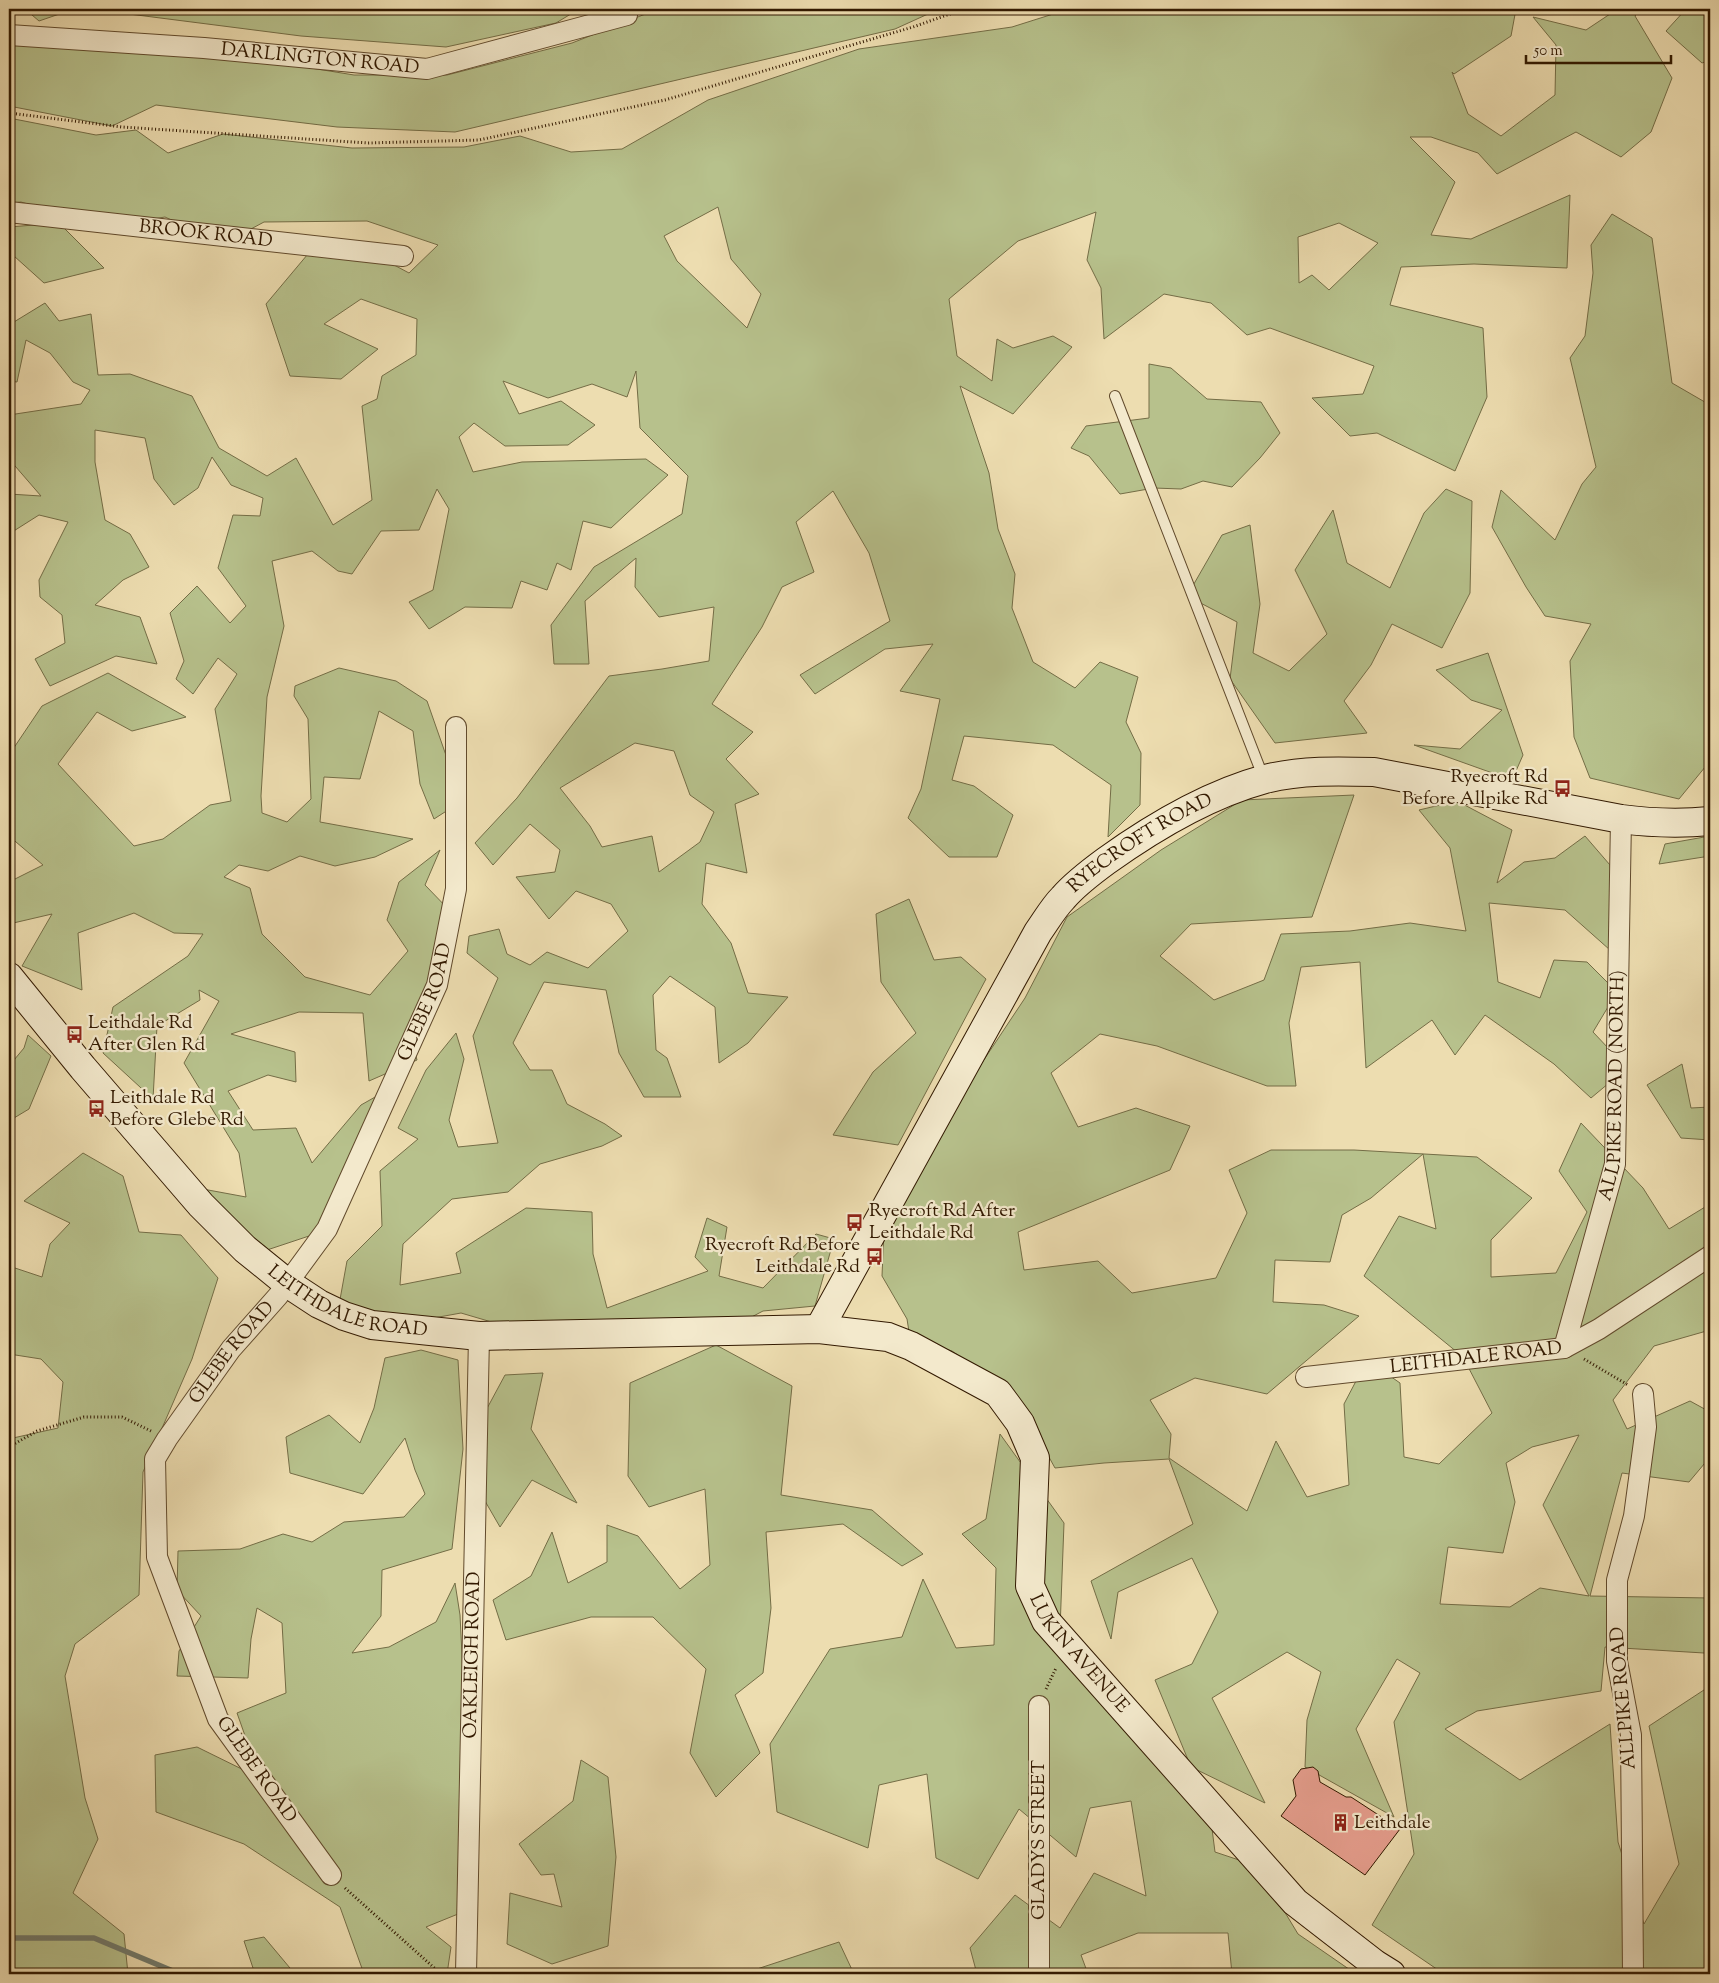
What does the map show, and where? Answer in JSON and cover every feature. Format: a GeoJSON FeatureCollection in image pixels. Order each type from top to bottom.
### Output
{"type":"FeatureCollection","features":[{"type":"Feature","properties":{"kind":"street","name":"DARLINGTON ROAD"},"geometry":{"type":"LineString","coordinates":[[9,35],[204,48],[427,68],[627,15]]}},
{"type":"Feature","properties":{"kind":"street","name":"BROOK ROAD"},"geometry":{"type":"LineString","coordinates":[[9,212],[402,256]]}},
{"type":"Feature","properties":{"kind":"street","name":"GLEBE ROAD"},"geometry":{"type":"LineString","coordinates":[[331,1875],[218,1719],[157,1558],[155,1459],[231,1349],[258,1320],[327,1229],[437,986],[456,889],[456,727]]}},
{"type":"Feature","properties":{"kind":"street","name":"RYECROFT ROAD"},"geometry":{"type":"LineString","coordinates":[[819,1329],[1038,932],[1062,898],[1086,876],[1152,830],[1188,811],[1264,780],[1300,773],[1335,771],[1374,772],[1651,823],[1688,823],[1710,820]]}},
{"type":"Feature","properties":{"kind":"street","name":"ALLPIKE ROAD (NORTH)"},"geometry":{"type":"LineString","coordinates":[[1564,1348],[1615,1164],[1621,819]]}},
{"type":"Feature","properties":{"kind":"street","name":"LEITHDALE ROAD"},"geometry":{"type":"LineString","coordinates":[[9,978],[83,1068],[201,1205],[245,1248],[287,1283],[319,1304],[344,1316],[372,1325],[479,1336],[819,1329]]}},
{"type":"Feature","properties":{"kind":"street","name":"LEITHDALE ROAD"},"geometry":{"type":"LineString","coordinates":[[1306,1377],[1564,1348],[1598,1329],[1710,1256]]}},
{"type":"Feature","properties":{"kind":"street","name":"LUKIN AVENUE"},"geometry":{"type":"LineString","coordinates":[[819,1329],[888,1337],[911,1346],[998,1393],[1020,1423],[1035,1458],[1030,1586],[1046,1621],[1295,1902],[1375,1964],[1391,1974]]}},
{"type":"Feature","properties":{"kind":"street","name":"OAKLEIGH ROAD"},"geometry":{"type":"LineString","coordinates":[[466,1974],[479,1336]]}},
{"type":"Feature","properties":{"kind":"street","name":"ALLPIKE ROAD"},"geometry":{"type":"LineString","coordinates":[[1633,1974],[1631,1735],[1618,1661],[1617,1580],[1634,1516],[1646,1427],[1643,1394]]}},
{"type":"Feature","properties":{"kind":"street","name":"GLADYS STREET"},"geometry":{"type":"LineString","coordinates":[[1039,1706],[1039,1974]]}},
{"type":"Feature","properties":{"kind":"lane"},"geometry":{"type":"LineString","coordinates":[[1115,396],[1264,780]]}},
{"type":"Feature","properties":{"kind":"path"},"geometry":{"type":"LineString","coordinates":[[9,113],[122,127],[368,143],[479,140],[665,100],[913,28],[964,9]]}},
{"type":"Feature","properties":{"kind":"path"},"geometry":{"type":"LineString","coordinates":[[1564,1348],[1643,1394]]}},
{"type":"Feature","properties":{"kind":"path"},"geometry":{"type":"LineString","coordinates":[[9,1447],[37,1431],[84,1417],[122,1417],[167,1439]]}},
{"type":"Feature","properties":{"kind":"path"},"geometry":{"type":"LineString","coordinates":[[1039,1706],[1066,1644]]}},
{"type":"Feature","properties":{"kind":"path"},"geometry":{"type":"LineString","coordinates":[[331,1875],[441,1974]]}},
{"type":"Feature","properties":{"kind":"green space"},"geometry":{"type":"Polygon","coordinates":[[[25,9],[74,9],[39,21],[25,9]]]}},
{"type":"Feature","properties":{"kind":"green space"},"geometry":{"type":"Polygon","coordinates":[[[90,9],[579,9],[556,23],[446,47],[301,36],[90,9]]]}},
{"type":"Feature","properties":{"kind":"green space"},"geometry":{"type":"Polygon","coordinates":[[[658,9],[939,9],[895,29],[455,132],[337,127],[156,105],[112,126],[9,106],[9,39],[194,49],[354,75],[447,75],[572,43],[658,9]]]}},
{"type":"Feature","properties":{"kind":"green space"},"geometry":{"type":"Polygon","coordinates":[[[1069,9],[1516,9],[1511,36],[1454,74],[1452,72],[1468,114],[1501,136],[1555,95],[1556,45],[1533,17],[1586,30],[1613,12],[1612,9],[1640,9],[1635,16],[1672,78],[1651,132],[1621,157],[1576,132],[1497,174],[1478,153],[1431,137],[1410,137],[1455,182],[1431,235],[1471,239],[1570,195],[1567,268],[1474,264],[1401,267],[1390,305],[1483,328],[1487,397],[1455,471],[1377,433],[1350,436],[1312,398],[1363,394],[1374,366],[1270,328],[1247,335],[1211,303],[1164,294],[1104,339],[1101,288],[1087,260],[1096,212],[1018,241],[949,299],[957,356],[992,381],[997,339],[1013,348],[1053,336],[1072,347],[1013,414],[960,386],[989,473],[998,529],[1015,574],[1012,608],[1033,662],[1075,688],[1100,662],[1138,677],[1126,722],[1141,753],[1140,805],[1108,837],[1111,785],[1053,745],[964,736],[952,780],[974,786],[1013,815],[997,857],[949,857],[908,818],[921,789],[940,699],[900,691],[933,644],[885,649],[815,694],[800,675],[890,621],[869,553],[833,491],[796,522],[814,572],[782,587],[762,627],[712,704],[753,732],[726,759],[759,794],[735,804],[747,873],[706,863],[702,904],[731,943],[748,993],[788,997],[748,1043],[719,1063],[715,1007],[670,976],[653,995],[656,1050],[667,1058],[681,1097],[644,1097],[619,1053],[606,990],[544,982],[513,1043],[530,1070],[552,1070],[567,1104],[605,1124],[622,1136],[602,1146],[540,1164],[508,1192],[452,1199],[403,1244],[400,1285],[461,1273],[456,1253],[526,1208],[592,1212],[593,1254],[607,1308],[708,1271],[695,1257],[707,1218],[727,1227],[719,1276],[763,1288],[816,1234],[834,1239],[815,1306],[763,1311],[742,1322],[512,1328],[461,1313],[406,1323],[339,1305],[347,1261],[382,1226],[380,1171],[418,1139],[398,1128],[426,1070],[456,1033],[464,1059],[449,1120],[458,1147],[498,1143],[473,1036],[498,978],[467,953],[469,936],[499,929],[507,954],[530,965],[547,952],[588,968],[628,931],[611,904],[576,891],[549,919],[516,877],[555,872],[560,850],[530,824],[493,865],[475,843],[517,798],[609,676],[709,661],[714,607],[659,617],[635,587],[636,558],[585,601],[589,664],[554,664],[551,625],[594,567],[682,514],[688,476],[640,428],[636,371],[627,397],[592,384],[548,398],[503,381],[519,414],[561,401],[595,425],[568,445],[505,446],[474,423],[459,437],[473,472],[522,462],[646,459],[668,475],[611,528],[583,521],[571,570],[557,563],[547,590],[521,581],[512,608],[465,607],[429,629],[409,602],[433,590],[449,509],[437,489],[419,530],[381,531],[352,574],[338,571],[312,551],[272,561],[284,626],[267,697],[261,796],[262,813],[287,822],[311,799],[308,719],[294,696],[295,686],[339,668],[396,681],[427,701],[462,801],[434,819],[420,784],[413,731],[379,711],[360,779],[324,777],[320,822],[413,839],[375,857],[335,866],[300,856],[268,871],[239,865],[224,877],[250,888],[262,934],[305,977],[370,995],[408,951],[387,920],[399,882],[440,850],[425,885],[452,913],[440,983],[409,1029],[417,1060],[369,1081],[363,1013],[299,1012],[231,1034],[295,1052],[296,1082],[268,1075],[228,1091],[253,1130],[296,1128],[312,1163],[361,1105],[391,1088],[321,1232],[264,1251],[192,1187],[246,1197],[239,1153],[184,1063],[219,1001],[199,990],[200,1000],[157,1026],[153,1099],[103,1053],[113,1007],[188,956],[203,934],[174,933],[134,913],[78,933],[82,990],[22,966],[52,914],[9,924],[9,882],[43,865],[9,836],[9,755],[42,706],[108,673],[186,717],[132,731],[97,712],[58,764],[134,846],[163,839],[210,805],[231,801],[215,709],[237,674],[218,658],[193,694],[176,679],[184,661],[170,613],[197,586],[230,623],[246,606],[218,568],[233,515],[260,516],[263,498],[231,485],[212,457],[198,488],[174,505],[154,479],[145,438],[95,430],[95,462],[105,520],[130,534],[149,567],[123,580],[95,605],[140,617],[157,664],[116,656],[50,686],[35,659],[65,643],[62,615],[40,597],[39,580],[68,522],[39,515],[9,534],[9,494],[41,496],[9,459],[9,415],[81,404],[90,390],[73,382],[50,353],[26,340],[17,382],[9,381],[9,325],[45,303],[59,321],[91,314],[98,375],[130,374],[192,396],[219,448],[267,476],[296,458],[333,525],[372,500],[362,406],[377,399],[382,376],[416,355],[417,319],[361,299],[324,324],[378,349],[341,379],[290,376],[266,304],[318,242],[355,244],[409,273],[438,245],[367,221],[264,222],[223,244],[165,217],[106,227],[21,202],[9,203],[9,118],[96,135],[136,130],[168,153],[223,134],[352,148],[464,147],[520,136],[571,152],[622,149],[708,100],[859,49],[1012,27],[1069,9]],[[718,207],[664,236],[677,261],[747,328],[761,294],[731,259],[718,207]],[[1339,223],[1298,237],[1299,283],[1312,275],[1329,290],[1378,243],[1339,223]],[[635,743],[560,788],[590,826],[602,847],[652,836],[659,872],[700,842],[714,812],[690,795],[674,751],[635,743]]]}},
{"type":"Feature","properties":{"kind":"green space"},"geometry":{"type":"Polygon","coordinates":[[[1686,9],[1710,9],[1710,60],[1702,63],[1666,31],[1686,9]]]}},
{"type":"Feature","properties":{"kind":"green space"},"geometry":{"type":"Polygon","coordinates":[[[1612,214],[1652,238],[1672,383],[1710,405],[1710,761],[1679,799],[1590,778],[1574,737],[1570,661],[1591,624],[1545,616],[1492,527],[1501,490],[1555,540],[1582,484],[1596,467],[1570,358],[1585,336],[1593,273],[1591,245],[1612,214]]]}},
{"type":"Feature","properties":{"kind":"green space"},"geometry":{"type":"Polygon","coordinates":[[[59,223],[104,268],[44,283],[14,256],[9,259],[9,227],[59,223]]]}},
{"type":"Feature","properties":{"kind":"green space"},"geometry":{"type":"Polygon","coordinates":[[[1149,364],[1171,368],[1207,399],[1261,402],[1280,433],[1260,458],[1232,487],[1203,481],[1181,489],[1154,488],[1120,494],[1089,456],[1071,448],[1086,426],[1149,418],[1149,364]]]}},
{"type":"Feature","properties":{"kind":"green space"},"geometry":{"type":"Polygon","coordinates":[[[1446,489],[1472,501],[1470,593],[1442,648],[1392,624],[1371,665],[1344,701],[1367,733],[1275,743],[1230,679],[1237,622],[1187,596],[1222,535],[1250,525],[1260,604],[1253,653],[1289,671],[1327,634],[1295,570],[1333,510],[1347,563],[1390,588],[1424,513],[1446,489]]]}},
{"type":"Feature","properties":{"kind":"green space"},"geometry":{"type":"Polygon","coordinates":[[[1488,653],[1523,755],[1512,780],[1414,745],[1460,749],[1502,710],[1471,700],[1436,670],[1488,653]]]}},
{"type":"Feature","properties":{"kind":"green space"},"geometry":{"type":"Polygon","coordinates":[[[1354,795],[1312,917],[1191,924],[1160,956],[1214,1000],[1264,980],[1281,934],[1350,931],[1410,923],[1466,931],[1450,848],[1419,810],[1457,801],[1512,830],[1497,883],[1524,862],[1555,858],[1585,836],[1610,865],[1619,958],[1565,910],[1489,903],[1498,982],[1540,998],[1554,960],[1587,962],[1617,992],[1593,1032],[1627,1068],[1591,1098],[1554,1064],[1485,1015],[1455,1055],[1432,1020],[1366,1068],[1360,962],[1301,967],[1289,1023],[1296,1086],[1267,1086],[1157,1046],[1100,1034],[1051,1073],[1078,1127],[1136,1108],[1190,1126],[1170,1170],[1018,1232],[1024,1270],[1098,1261],[1132,1293],[1216,1278],[1247,1213],[1229,1170],[1271,1150],[1354,1150],[1477,1157],[1532,1198],[1491,1240],[1491,1277],[1556,1273],[1587,1212],[1559,1171],[1581,1123],[1643,1188],[1669,1229],[1710,1204],[1710,1330],[1654,1346],[1613,1400],[1627,1429],[1690,1401],[1710,1412],[1710,1457],[1689,1482],[1622,1473],[1590,1596],[1710,1598],[1710,1656],[1704,1653],[1605,1647],[1601,1691],[1477,1711],[1445,1729],[1520,1780],[1610,1724],[1618,1842],[1644,1924],[1679,1864],[1649,1726],[1710,1686],[1710,1974],[1444,1974],[1372,1925],[1414,1854],[1394,1722],[1420,1673],[1397,1659],[1356,1729],[1394,1817],[1305,1767],[1307,1720],[1321,1672],[1287,1652],[1212,1698],[1265,1803],[1191,1767],[1155,1680],[1192,1664],[1218,1612],[1192,1558],[1118,1592],[1111,1639],[1091,1581],[1193,1524],[1169,1459],[1055,1468],[1014,1394],[952,1351],[910,1338],[907,1319],[882,1276],[886,1186],[916,1162],[1025,998],[1067,917],[1161,850],[1242,800],[1354,795]],[[1423,1154],[1371,1198],[1342,1215],[1330,1262],[1275,1260],[1273,1302],[1324,1305],[1359,1316],[1267,1394],[1195,1378],[1150,1400],[1171,1434],[1169,1458],[1247,1511],[1276,1441],[1307,1497],[1349,1485],[1344,1404],[1367,1360],[1400,1383],[1404,1457],[1439,1464],[1492,1413],[1463,1357],[1364,1276],[1399,1216],[1436,1229],[1423,1154]],[[1579,1435],[1532,1447],[1506,1463],[1515,1502],[1503,1553],[1448,1547],[1440,1604],[1510,1607],[1540,1588],[1589,1596],[1543,1505],[1579,1435]]]}},
{"type":"Feature","properties":{"kind":"green space"},"geometry":{"type":"Polygon","coordinates":[[[1710,836],[1710,856],[1659,864],[1665,844],[1710,836]]]}},
{"type":"Feature","properties":{"kind":"green space"},"geometry":{"type":"Polygon","coordinates":[[[909,899],[934,960],[961,957],[986,979],[898,1145],[833,1135],[873,1072],[916,1033],[881,982],[876,914],[909,899]]]}},
{"type":"Feature","properties":{"kind":"green space"},"geometry":{"type":"Polygon","coordinates":[[[28,1035],[51,1056],[29,1109],[9,1121],[9,1066],[24,1048],[28,1035]]]}},
{"type":"Feature","properties":{"kind":"green space"},"geometry":{"type":"Polygon","coordinates":[[[1682,1064],[1691,1108],[1710,1107],[1710,1140],[1681,1138],[1647,1085],[1682,1064]]]}},
{"type":"Feature","properties":{"kind":"green space"},"geometry":{"type":"Polygon","coordinates":[[[83,1153],[123,1176],[139,1232],[181,1235],[218,1278],[192,1359],[143,1472],[139,1595],[75,1644],[65,1676],[85,1798],[98,1839],[73,1893],[124,1934],[128,1974],[9,1974],[9,1437],[13,1438],[58,1428],[63,1382],[41,1359],[9,1354],[9,1266],[42,1277],[50,1244],[70,1223],[24,1201],[83,1153]]]}},
{"type":"Feature","properties":{"kind":"green space"},"geometry":{"type":"Polygon","coordinates":[[[716,1345],[792,1386],[781,1495],[872,1510],[923,1554],[902,1566],[843,1524],[766,1532],[771,1608],[763,1673],[735,1695],[760,1753],[716,1797],[690,1753],[706,1669],[653,1617],[591,1617],[506,1640],[493,1600],[531,1576],[552,1532],[568,1583],[607,1562],[607,1525],[638,1536],[680,1589],[710,1565],[705,1489],[649,1507],[628,1476],[630,1383],[716,1345]]]}},
{"type":"Feature","properties":{"kind":"green space"},"geometry":{"type":"Polygon","coordinates":[[[421,1350],[458,1360],[463,1449],[452,1549],[382,1570],[381,1616],[352,1653],[389,1647],[436,1622],[455,1583],[460,1615],[468,1777],[458,1914],[426,1927],[451,1947],[447,1974],[364,1974],[340,1907],[244,1844],[156,1812],[155,1755],[197,1747],[260,1778],[237,1713],[286,1693],[282,1623],[257,1608],[251,1639],[248,1678],[177,1676],[179,1651],[201,1616],[177,1590],[178,1551],[240,1549],[283,1534],[312,1542],[344,1522],[404,1517],[425,1494],[405,1438],[363,1494],[290,1473],[286,1437],[329,1415],[360,1443],[374,1408],[385,1358],[421,1350]]]}},
{"type":"Feature","properties":{"kind":"green space"},"geometry":{"type":"Polygon","coordinates":[[[543,1373],[531,1429],[577,1503],[532,1480],[500,1527],[474,1482],[484,1414],[505,1375],[543,1373]]]}},
{"type":"Feature","properties":{"kind":"green space"},"geometry":{"type":"Polygon","coordinates":[[[1000,1434],[1064,1523],[1059,1656],[1211,1821],[1215,1852],[1257,1866],[1298,1934],[1356,1974],[1303,1974],[1299,1971],[1297,1974],[1232,1974],[1228,1933],[1138,1933],[1081,1955],[1088,1974],[977,1974],[970,1948],[1015,1895],[1060,1928],[1094,1873],[1146,1896],[1131,1801],[1090,1808],[1076,1857],[1019,1809],[978,1879],[936,1858],[927,1774],[879,1785],[868,1848],[777,1812],[770,1744],[830,1649],[902,1637],[923,1579],[956,1648],[994,1645],[996,1568],[962,1534],[986,1519],[1000,1434]]]}},
{"type":"Feature","properties":{"kind":"green space"},"geometry":{"type":"Polygon","coordinates":[[[581,1760],[608,1777],[616,1857],[608,1946],[552,1964],[507,1944],[510,1893],[562,1907],[554,1874],[541,1875],[519,1844],[573,1801],[581,1760]]]}},
{"type":"Feature","properties":{"kind":"green space"},"geometry":{"type":"Polygon","coordinates":[[[264,1937],[295,1974],[255,1974],[244,1941],[264,1937]]]}},
{"type":"Feature","properties":{"kind":"green space"},"geometry":{"type":"Polygon","coordinates":[[[839,1942],[854,1974],[762,1974],[757,1969],[839,1942]]]}},
{"type":"Feature","properties":{"kind":"building","name":"Leithdale"},"geometry":{"type":"Polygon","coordinates":[[[1313,1767],[1318,1771],[1320,1782],[1346,1797],[1351,1797],[1400,1829],[1365,1875],[1281,1816],[1296,1796],[1293,1780],[1301,1769],[1313,1767]]]}},
{"type":"Feature","properties":{"kind":"waterway"},"geometry":{"type":"LineString","coordinates":[[9,1938],[94,1938],[180,1974]]}},
{"type":"Feature","properties":{"kind":"place","name":"Ryecroft Rd Before Allpike Rd"},"geometry":{"type":"Point","coordinates":[1562,788]}},
{"type":"Feature","properties":{"kind":"place","name":"Leithdale Rd After Glen Rd"},"geometry":{"type":"Point","coordinates":[74,1034]}},
{"type":"Feature","properties":{"kind":"place","name":"Leithdale Rd Before Glebe Rd"},"geometry":{"type":"Point","coordinates":[96,1109]}},
{"type":"Feature","properties":{"kind":"place","name":"Ryecroft Rd After Leithdale Rd"},"geometry":{"type":"Point","coordinates":[855,1222]}},
{"type":"Feature","properties":{"kind":"place","name":"Ryecroft Rd Before Leithdale Rd"},"geometry":{"type":"Point","coordinates":[874,1256]}},
{"type":"Feature","properties":{"kind":"place","name":"Leithdale"},"geometry":{"type":"Point","coordinates":[1340,1823]}}]}
